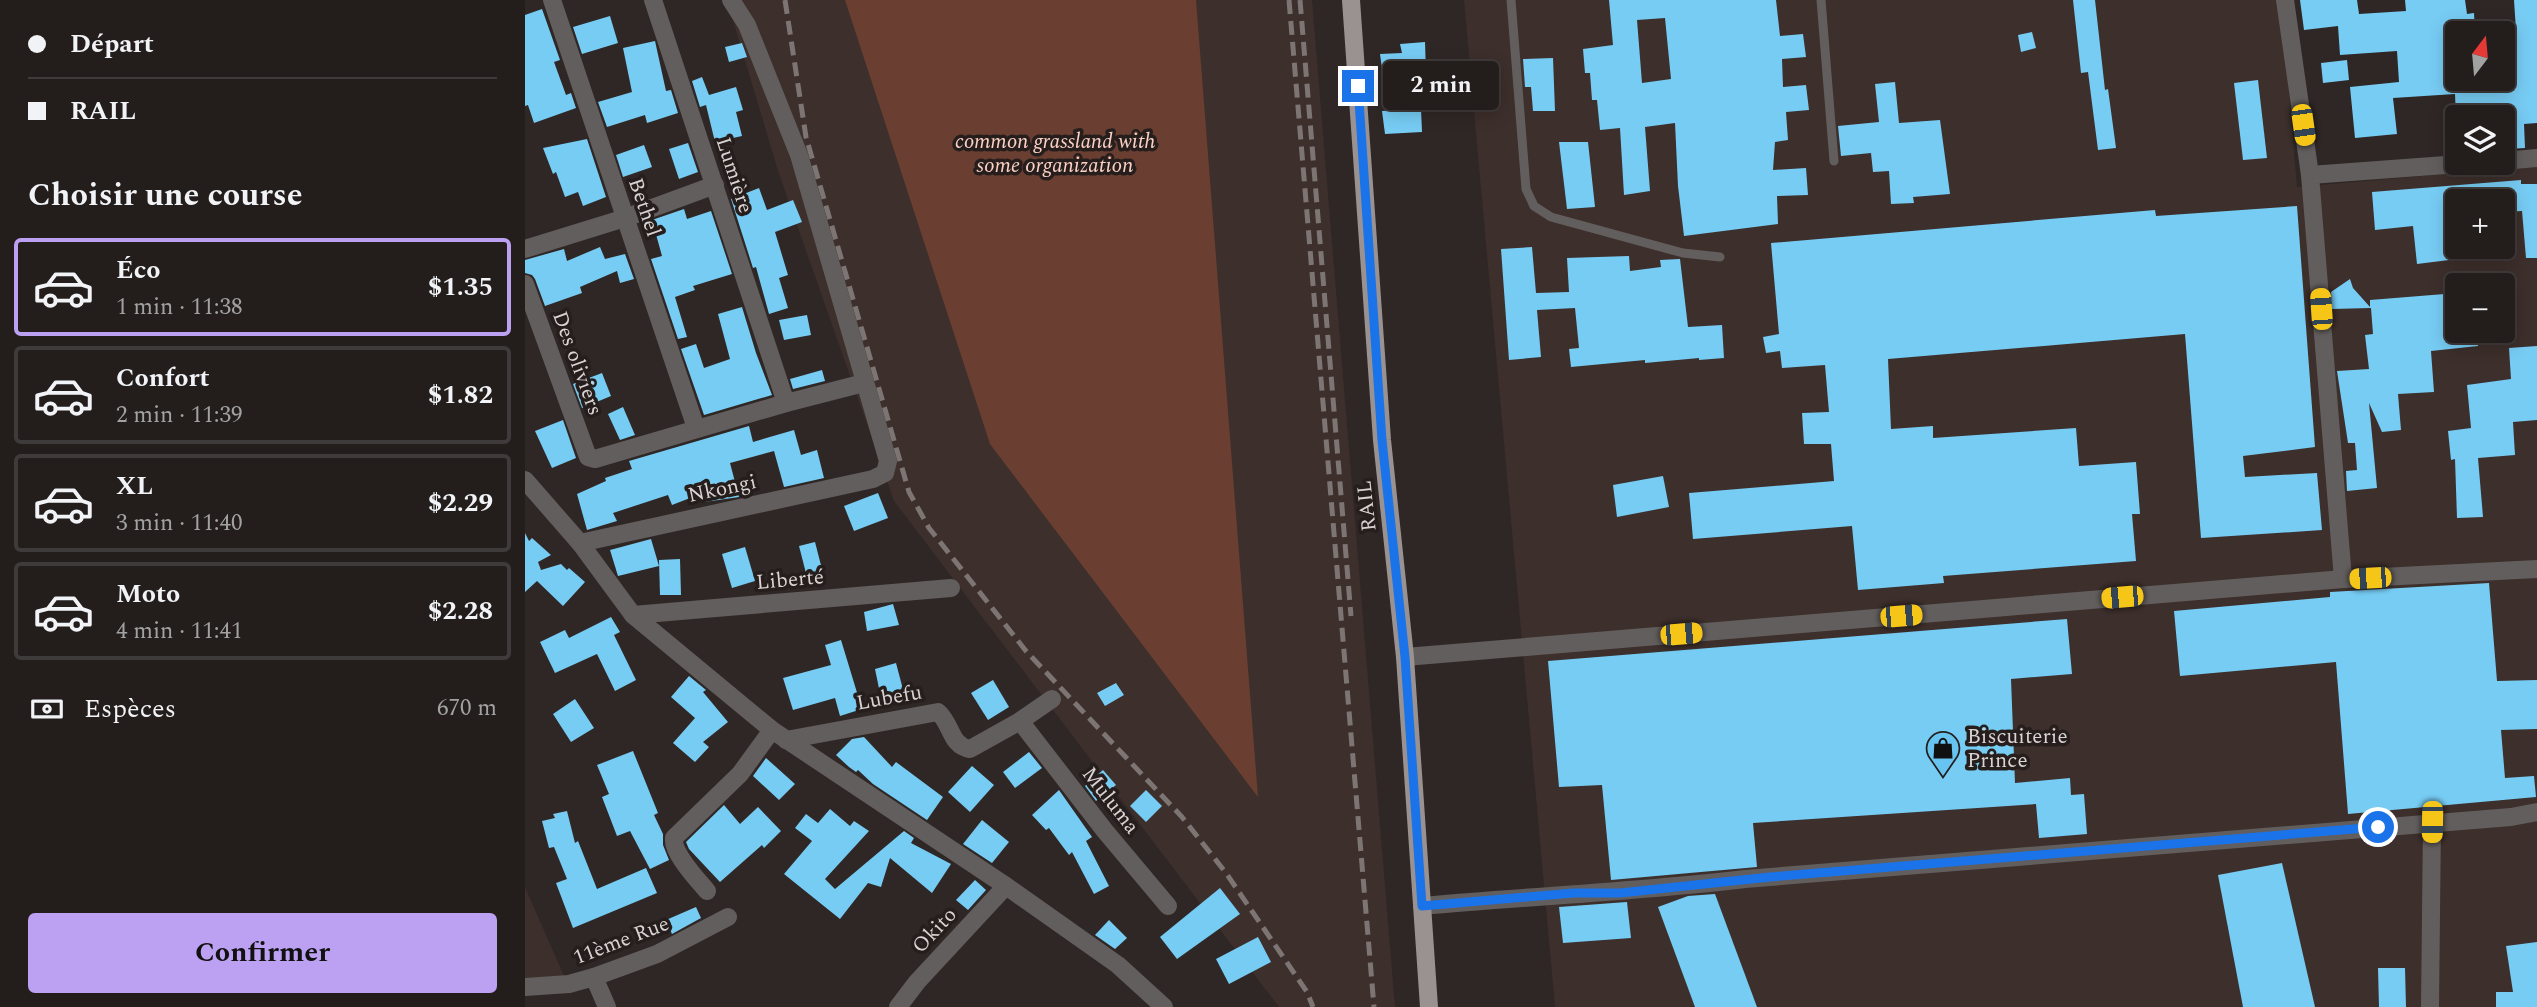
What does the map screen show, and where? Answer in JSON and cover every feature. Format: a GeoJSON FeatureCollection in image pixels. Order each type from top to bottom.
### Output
{"type":"FeatureCollection","features":[{"type":"Feature","properties":{"kind":"main road","name":"RAIL"},"geometry":{"type":"LineString","coordinates":[[1351,0],[1382,440],[1405,657],[1429,1007]]}},
{"type":"Feature","properties":{"kind":"street","name":"Bethel"},"geometry":{"type":"LineString","coordinates":[[552,0],[696,428]]}},
{"type":"Feature","properties":{"kind":"street","name":"Lumière"},"geometry":{"type":"LineString","coordinates":[[653,0],[786,403]]}},
{"type":"Feature","properties":{"kind":"street"},"geometry":{"type":"LineString","coordinates":[[696,428],[864,383],[799,155],[747,25],[731,0]]}},
{"type":"Feature","properties":{"kind":"street"},"geometry":{"type":"LineString","coordinates":[[2285,0],[2310,174],[2343,579]]}},
{"type":"Feature","properties":{"kind":"street"},"geometry":{"type":"LineString","coordinates":[[2515,160],[2537,158]]}},
{"type":"Feature","properties":{"kind":"street"},"geometry":{"type":"LineString","coordinates":[[2310,174],[2445,165]]}},
{"type":"Feature","properties":{"kind":"street"},"geometry":{"type":"LineString","coordinates":[[525,249],[625,218],[715,185]]}},
{"type":"Feature","properties":{"kind":"street","name":"Des oliviers"},"geometry":{"type":"LineString","coordinates":[[525,284],[588,457],[594,459],[696,428]]}},
{"type":"Feature","properties":{"kind":"street","name":"Nkongi"},"geometry":{"type":"LineString","coordinates":[[580,543],[873,479],[885,473],[888,461],[864,383]]}},
{"type":"Feature","properties":{"kind":"street"},"geometry":{"type":"LineString","coordinates":[[525,480],[580,543],[633,615],[779,735],[1006,886],[1118,965],[1164,1007]]}},
{"type":"Feature","properties":{"kind":"street"},"geometry":{"type":"LineString","coordinates":[[1405,657],[2343,579],[2537,569]]}},
{"type":"Feature","properties":{"kind":"street","name":"Liberté"},"geometry":{"type":"LineString","coordinates":[[633,615],[951,588]]}},
{"type":"Feature","properties":{"kind":"street","name":"Lubefu"},"geometry":{"type":"LineString","coordinates":[[779,735],[938,712],[944,718],[955,742],[961,748],[970,749],[1020,721],[1052,699]]}},
{"type":"Feature","properties":{"kind":"street","name":"Muluma"},"geometry":{"type":"LineString","coordinates":[[1020,721],[1105,831],[1168,905]]}},
{"type":"Feature","properties":{"kind":"street"},"geometry":{"type":"LineString","coordinates":[[706,891],[677,851],[674,838],[779,735]]}},
{"type":"Feature","properties":{"kind":"street"},"geometry":{"type":"LineString","coordinates":[[1422,906],[1574,893],[1620,893],[1757,878],[2511,817],[2537,812]]}},
{"type":"Feature","properties":{"kind":"street"},"geometry":{"type":"LineString","coordinates":[[2430,1007],[2432,822]]}},
{"type":"Feature","properties":{"kind":"street","name":"Okito"},"geometry":{"type":"LineString","coordinates":[[898,1007],[917,982],[1006,886]]}},
{"type":"Feature","properties":{"kind":"street","name":"11ème Rue"},"geometry":{"type":"LineString","coordinates":[[525,987],[569,984],[594,977],[657,954],[729,917]]}},
{"type":"Feature","properties":{"kind":"street"},"geometry":{"type":"LineString","coordinates":[[594,977],[607,1007]]}},
{"type":"Feature","properties":{"kind":"lane"},"geometry":{"type":"LineString","coordinates":[[1511,0],[1526,189],[1534,206],[1551,217],[1630,239],[1683,253],[1720,257]]}},
{"type":"Feature","properties":{"kind":"lane"},"geometry":{"type":"LineString","coordinates":[[1821,0],[1834,161]]}},
{"type":"Feature","properties":{"kind":"shaded area"},"geometry":{"type":"Polygon","coordinates":[[[727,0],[1312,0],[1395,1007],[1279,1007],[894,501],[778,171],[727,0]]]}},
{"type":"Feature","properties":{"kind":"shaded area"},"geometry":{"type":"Polygon","coordinates":[[[1464,0],[2281,0],[2297,187],[2445,174],[2515,175],[2515,168],[2537,166],[2537,803],[2532,810],[2537,810],[2537,1007],[1555,1007],[1464,0]]]}},
{"type":"Feature","properties":{"kind":"shaded area"},"geometry":{"type":"Polygon","coordinates":[[[525,887],[567,983],[525,986],[525,887]]]}},
{"type":"Feature","properties":{"kind":"green space","name":"common grassland with some organization"},"geometry":{"type":"Polygon","coordinates":[[[845,0],[1196,0],[1258,797],[990,444],[845,0]]]}},
{"type":"Feature","properties":{"kind":"building"},"geometry":{"type":"Polygon","coordinates":[[[1609,0],[1776,0],[1780,36],[1803,34],[1806,57],[1782,59],[1783,87],[1806,85],[1809,110],[1786,112],[1788,140],[1775,142],[1773,170],[1806,168],[1808,195],[1777,196],[1778,224],[1684,236],[1675,123],[1645,127],[1650,191],[1624,195],[1620,128],[1600,130],[1597,100],[1592,100],[1590,73],[1585,73],[1583,49],[1613,45],[1609,0]],[[1665,18],[1637,20],[1642,83],[1671,79],[1665,18]]]}},
{"type":"Feature","properties":{"kind":"building"},"geometry":{"type":"Polygon","coordinates":[[[2073,0],[2095,0],[2105,90],[2108,89],[2116,148],[2098,150],[2088,72],[2081,73],[2073,0]]]}},
{"type":"Feature","properties":{"kind":"building"},"geometry":{"type":"Polygon","coordinates":[[[2300,0],[2357,0],[2359,14],[2406,11],[2405,0],[2465,0],[2467,14],[2474,13],[2474,21],[2445,21],[2445,91],[2515,91],[2514,0],[2537,0],[2537,123],[2524,124],[2525,148],[2515,149],[2515,105],[2455,105],[2455,94],[2393,98],[2397,134],[2355,138],[2350,87],[2399,82],[2397,51],[2340,55],[2338,26],[2304,30],[2300,0]]]}},
{"type":"Feature","properties":{"kind":"building"},"geometry":{"type":"Polygon","coordinates":[[[542,9],[560,60],[554,62],[566,95],[571,93],[576,108],[534,123],[528,105],[525,106],[525,15],[542,9]]]}},
{"type":"Feature","properties":{"kind":"building"},"geometry":{"type":"Polygon","coordinates":[[[610,16],[618,43],[582,54],[573,27],[610,16]]]}},
{"type":"Feature","properties":{"kind":"building"},"geometry":{"type":"Polygon","coordinates":[[[2032,32],[2036,48],[2021,52],[2018,35],[2032,32]]]}},
{"type":"Feature","properties":{"kind":"building"},"geometry":{"type":"Polygon","coordinates":[[[655,41],[666,91],[671,90],[678,113],[647,123],[645,115],[607,127],[598,102],[632,92],[623,48],[655,41]]]}},
{"type":"Feature","properties":{"kind":"building"},"geometry":{"type":"Polygon","coordinates":[[[1425,42],[1426,73],[1383,76],[1380,54],[1402,53],[1400,44],[1425,42]]]}},
{"type":"Feature","properties":{"kind":"building"},"geometry":{"type":"Polygon","coordinates":[[[742,43],[747,57],[729,62],[725,47],[742,43]]]}},
{"type":"Feature","properties":{"kind":"building"},"geometry":{"type":"Polygon","coordinates":[[[1553,58],[1555,111],[1533,111],[1531,87],[1525,87],[1523,59],[1553,58]]]}},
{"type":"Feature","properties":{"kind":"building"},"geometry":{"type":"Polygon","coordinates":[[[2347,60],[2349,80],[2323,83],[2321,63],[2347,60]]]}},
{"type":"Feature","properties":{"kind":"building"},"geometry":{"type":"Polygon","coordinates":[[[702,77],[709,95],[736,87],[743,110],[736,112],[742,136],[715,142],[706,105],[700,107],[692,81],[702,77]]]}},
{"type":"Feature","properties":{"kind":"building"},"geometry":{"type":"Polygon","coordinates":[[[2258,80],[2267,158],[2243,160],[2234,83],[2258,80]]]}},
{"type":"Feature","properties":{"kind":"building"},"geometry":{"type":"Polygon","coordinates":[[[1895,82],[1899,123],[1940,120],[1950,194],[1913,197],[1914,203],[1891,204],[1889,171],[1873,172],[1871,153],[1841,156],[1838,126],[1879,122],[1875,84],[1895,82]]]}},
{"type":"Feature","properties":{"kind":"building"},"geometry":{"type":"Polygon","coordinates":[[[1421,109],[1422,132],[1385,134],[1382,111],[1421,109]]]}},
{"type":"Feature","properties":{"kind":"building"},"geometry":{"type":"Polygon","coordinates":[[[587,139],[606,197],[583,206],[578,192],[565,197],[543,148],[587,139]]]}},
{"type":"Feature","properties":{"kind":"building"},"geometry":{"type":"Polygon","coordinates":[[[1559,142],[1588,142],[1595,207],[1567,209],[1559,142]]]}},
{"type":"Feature","properties":{"kind":"building"},"geometry":{"type":"Polygon","coordinates":[[[688,143],[698,172],[679,179],[669,149],[688,143]]]}},
{"type":"Feature","properties":{"kind":"building"},"geometry":{"type":"Polygon","coordinates":[[[644,145],[652,167],[623,177],[616,155],[644,145]]]}},
{"type":"Feature","properties":{"kind":"building"},"geometry":{"type":"Polygon","coordinates":[[[2521,180],[2521,184],[2537,184],[2537,258],[2526,258],[2522,211],[2515,211],[2515,189],[2445,189],[2445,259],[2457,259],[2417,264],[2413,226],[2375,230],[2372,192],[2521,180]]]}},
{"type":"Feature","properties":{"kind":"building"},"geometry":{"type":"Polygon","coordinates":[[[759,188],[767,210],[793,200],[802,222],[775,232],[788,275],[779,278],[788,308],[769,314],[756,267],[753,268],[731,199],[759,188]]]}},
{"type":"Feature","properties":{"kind":"building"},"geometry":{"type":"Polygon","coordinates":[[[2297,206],[2315,447],[2243,456],[2245,477],[2317,473],[2322,530],[2201,538],[2185,334],[1888,359],[1891,429],[1933,426],[1933,438],[2076,428],[2079,466],[2136,462],[2140,514],[2132,514],[2136,561],[1943,576],[1944,583],[1858,590],[1852,526],[1693,539],[1689,493],[1834,481],[1831,444],[1804,444],[1802,413],[1829,412],[1825,365],[1782,368],[1780,351],[1766,353],[1763,337],[1779,334],[1771,243],[2155,210],[2156,216],[2297,206]]]}},
{"type":"Feature","properties":{"kind":"building"},"geometry":{"type":"Polygon","coordinates":[[[684,209],[687,219],[711,211],[732,274],[693,286],[695,290],[675,297],[687,337],[678,339],[651,259],[662,256],[652,220],[684,209]]]}},
{"type":"Feature","properties":{"kind":"building"},"geometry":{"type":"Polygon","coordinates":[[[600,247],[605,259],[625,254],[634,279],[620,283],[617,271],[580,287],[582,293],[545,306],[535,279],[525,273],[525,260],[564,249],[567,261],[600,247]]]}},
{"type":"Feature","properties":{"kind":"building"},"geometry":{"type":"Polygon","coordinates":[[[1532,247],[1536,293],[1569,292],[1567,258],[1629,256],[1630,271],[1661,267],[1660,260],[1680,259],[1688,327],[1722,325],[1724,358],[1645,363],[1645,360],[1571,367],[1569,349],[1579,348],[1575,308],[1537,310],[1541,357],[1509,360],[1501,249],[1532,247]]]}},
{"type":"Feature","properties":{"kind":"building"},"geometry":{"type":"Polygon","coordinates":[[[2350,279],[2353,288],[2370,307],[2370,300],[2445,294],[2445,343],[2478,343],[2478,346],[2431,351],[2434,392],[2398,394],[2401,430],[2382,432],[2369,403],[2377,488],[2347,491],[2346,471],[2357,470],[2355,443],[2348,443],[2337,371],[2369,369],[2365,335],[2373,334],[2371,308],[2332,309],[2331,292],[2350,279]]]}},
{"type":"Feature","properties":{"kind":"building"},"geometry":{"type":"Polygon","coordinates":[[[742,307],[772,395],[704,415],[681,349],[696,344],[704,368],[730,359],[718,314],[742,307]]]}},
{"type":"Feature","properties":{"kind":"building"},"geometry":{"type":"Polygon","coordinates":[[[807,315],[811,335],[784,340],[779,320],[807,315]]]}},
{"type":"Feature","properties":{"kind":"building"},"geometry":{"type":"Polygon","coordinates":[[[2537,346],[2537,420],[2513,422],[2515,455],[2478,458],[2483,517],[2457,518],[2455,459],[2451,460],[2448,431],[2471,428],[2467,385],[2511,379],[2509,348],[2537,346]]]}},
{"type":"Feature","properties":{"kind":"building"},"geometry":{"type":"Polygon","coordinates":[[[822,370],[825,381],[793,389],[790,379],[822,370]]]}},
{"type":"Feature","properties":{"kind":"building"},"geometry":{"type":"Polygon","coordinates":[[[602,373],[611,396],[582,408],[573,384],[602,373]]]}},
{"type":"Feature","properties":{"kind":"building"},"geometry":{"type":"Polygon","coordinates":[[[623,407],[635,435],[620,440],[608,414],[623,407]]]}},
{"type":"Feature","properties":{"kind":"building"},"geometry":{"type":"Polygon","coordinates":[[[563,420],[576,458],[552,468],[535,431],[563,420]]]}},
{"type":"Feature","properties":{"kind":"building"},"geometry":{"type":"Polygon","coordinates":[[[749,426],[753,442],[794,430],[801,455],[817,450],[824,478],[784,487],[774,451],[730,463],[739,497],[704,502],[703,493],[672,505],[668,495],[613,513],[617,521],[587,530],[577,494],[606,481],[605,478],[632,469],[629,461],[749,426]]]}},
{"type":"Feature","properties":{"kind":"building"},"geometry":{"type":"Polygon","coordinates":[[[1663,476],[1669,507],[1617,517],[1613,485],[1663,476]]]}},
{"type":"Feature","properties":{"kind":"building"},"geometry":{"type":"Polygon","coordinates":[[[878,493],[888,518],[854,531],[844,506],[878,493]]]}},
{"type":"Feature","properties":{"kind":"building"},"geometry":{"type":"Polygon","coordinates":[[[525,533],[529,541],[532,538],[551,555],[538,562],[541,570],[561,564],[585,582],[563,606],[537,581],[525,592],[525,533]]]}},
{"type":"Feature","properties":{"kind":"building"},"geometry":{"type":"Polygon","coordinates":[[[651,539],[659,566],[618,576],[610,550],[651,539]]]}},
{"type":"Feature","properties":{"kind":"building"},"geometry":{"type":"Polygon","coordinates":[[[815,542],[824,577],[808,581],[799,546],[815,542]]]}},
{"type":"Feature","properties":{"kind":"building"},"geometry":{"type":"Polygon","coordinates":[[[745,547],[755,581],[732,588],[722,554],[745,547]]]}},
{"type":"Feature","properties":{"kind":"building"},"geometry":{"type":"Polygon","coordinates":[[[680,559],[681,595],[660,595],[659,560],[680,559]]]}},
{"type":"Feature","properties":{"kind":"building"},"geometry":{"type":"Polygon","coordinates":[[[2489,583],[2497,681],[2537,680],[2537,729],[2501,730],[2505,778],[2534,776],[2536,797],[2348,814],[2336,662],[2180,676],[2174,611],[2330,597],[2330,592],[2489,583]]]}},
{"type":"Feature","properties":{"kind":"building"},"geometry":{"type":"Polygon","coordinates":[[[893,604],[899,625],[867,631],[864,612],[893,604]]]}},
{"type":"Feature","properties":{"kind":"building"},"geometry":{"type":"Polygon","coordinates":[[[611,617],[620,632],[614,635],[636,680],[615,691],[597,654],[555,673],[540,642],[565,630],[569,638],[611,617]]]}},
{"type":"Feature","properties":{"kind":"building"},"geometry":{"type":"Polygon","coordinates":[[[2067,619],[2072,674],[2011,679],[2015,783],[2070,778],[2071,795],[2084,794],[2087,834],[2039,838],[2036,804],[1753,823],[1757,867],[1611,880],[1602,785],[1559,787],[1548,661],[2067,619]]]}},
{"type":"Feature","properties":{"kind":"building"},"geometry":{"type":"Polygon","coordinates":[[[841,640],[862,709],[840,716],[835,698],[793,710],[783,678],[831,665],[825,645],[841,640]]]}},
{"type":"Feature","properties":{"kind":"building"},"geometry":{"type":"Polygon","coordinates":[[[896,663],[905,697],[882,703],[875,669],[896,663]]]}},
{"type":"Feature","properties":{"kind":"building"},"geometry":{"type":"Polygon","coordinates":[[[689,676],[706,690],[703,692],[728,722],[703,742],[709,747],[695,762],[673,743],[695,718],[671,697],[689,676]]]}},
{"type":"Feature","properties":{"kind":"building"},"geometry":{"type":"Polygon","coordinates":[[[993,680],[1009,707],[988,720],[971,693],[993,680]]]}},
{"type":"Feature","properties":{"kind":"building"},"geometry":{"type":"Polygon","coordinates":[[[1116,683],[1124,695],[1105,706],[1097,693],[1116,683]]]}},
{"type":"Feature","properties":{"kind":"building"},"geometry":{"type":"Polygon","coordinates":[[[575,699],[594,728],[571,742],[553,714],[575,699]]]}},
{"type":"Feature","properties":{"kind":"building"},"geometry":{"type":"Polygon","coordinates":[[[864,737],[892,767],[896,762],[943,797],[927,820],[873,784],[858,770],[856,772],[849,767],[836,755],[852,739],[864,737]]]}},
{"type":"Feature","properties":{"kind":"building"},"geometry":{"type":"Polygon","coordinates":[[[633,751],[658,813],[654,815],[663,834],[663,845],[669,860],[650,869],[630,831],[617,836],[602,797],[609,794],[597,765],[633,751]]]}},
{"type":"Feature","properties":{"kind":"building"},"geometry":{"type":"Polygon","coordinates":[[[1029,752],[1042,768],[1015,788],[1003,772],[1029,752]]]}},
{"type":"Feature","properties":{"kind":"building"},"geometry":{"type":"Polygon","coordinates":[[[766,758],[795,784],[779,800],[753,776],[766,758]]]}},
{"type":"Feature","properties":{"kind":"building"},"geometry":{"type":"Polygon","coordinates":[[[972,766],[994,785],[970,812],[948,792],[972,766]]]}},
{"type":"Feature","properties":{"kind":"building"},"geometry":{"type":"Polygon","coordinates":[[[1103,770],[1116,785],[1096,801],[1085,786],[1103,770]]]}},
{"type":"Feature","properties":{"kind":"building"},"geometry":{"type":"Polygon","coordinates":[[[1059,790],[1092,837],[1086,841],[1109,886],[1094,894],[1072,852],[1069,855],[1049,828],[1046,830],[1032,815],[1059,790]]]}},
{"type":"Feature","properties":{"kind":"building"},"geometry":{"type":"Polygon","coordinates":[[[1146,790],[1162,806],[1146,822],[1130,806],[1146,790]]]}},
{"type":"Feature","properties":{"kind":"building"},"geometry":{"type":"Polygon","coordinates":[[[724,805],[740,824],[758,807],[781,831],[764,848],[762,845],[720,882],[689,849],[686,842],[724,805]]]}},
{"type":"Feature","properties":{"kind":"building"},"geometry":{"type":"Polygon","coordinates":[[[830,809],[850,826],[854,821],[869,831],[825,879],[835,889],[904,831],[914,838],[911,843],[951,864],[932,893],[890,858],[881,887],[868,883],[840,919],[784,874],[812,841],[795,828],[806,814],[818,823],[830,809]]]}},
{"type":"Feature","properties":{"kind":"building"},"geometry":{"type":"Polygon","coordinates":[[[567,811],[575,843],[578,841],[597,889],[646,868],[657,893],[573,928],[556,883],[567,879],[554,847],[549,848],[542,821],[555,818],[553,814],[567,811]]]}},
{"type":"Feature","properties":{"kind":"building"},"geometry":{"type":"Polygon","coordinates":[[[982,820],[1009,842],[992,863],[963,844],[982,820]]]}},
{"type":"Feature","properties":{"kind":"building"},"geometry":{"type":"Polygon","coordinates":[[[2282,863],[2315,1007],[2243,1007],[2218,875],[2282,863]]]}},
{"type":"Feature","properties":{"kind":"building"},"geometry":{"type":"Polygon","coordinates":[[[975,880],[986,890],[968,910],[956,900],[975,880]]]}},
{"type":"Feature","properties":{"kind":"building"},"geometry":{"type":"Polygon","coordinates":[[[1220,888],[1240,914],[1177,959],[1160,937],[1220,888]]]}},
{"type":"Feature","properties":{"kind":"building"},"geometry":{"type":"Polygon","coordinates":[[[1715,894],[1757,1007],[1695,1007],[1658,907],[1688,896],[1715,894]]]}},
{"type":"Feature","properties":{"kind":"building"},"geometry":{"type":"Polygon","coordinates":[[[1627,902],[1631,938],[1563,943],[1559,907],[1627,902]]]}},
{"type":"Feature","properties":{"kind":"building"},"geometry":{"type":"Polygon","coordinates":[[[696,907],[701,918],[672,934],[666,920],[696,907]]]}},
{"type":"Feature","properties":{"kind":"building"},"geometry":{"type":"Polygon","coordinates":[[[1109,920],[1127,938],[1115,949],[1095,935],[1109,920]]]}},
{"type":"Feature","properties":{"kind":"building"},"geometry":{"type":"Polygon","coordinates":[[[1258,937],[1271,962],[1229,984],[1216,959],[1258,937]]]}},
{"type":"Feature","properties":{"kind":"building"},"geometry":{"type":"Polygon","coordinates":[[[2537,942],[2537,1007],[2496,1007],[2496,992],[2513,992],[2506,946],[2537,942]]]}},
{"type":"Feature","properties":{"kind":"building"},"geometry":{"type":"Polygon","coordinates":[[[2378,968],[2405,968],[2406,1007],[2379,1007],[2378,968]]]}},
{"type":"Feature","properties":{"kind":"railway"},"geometry":{"type":"LineString","coordinates":[[785,0],[806,137],[909,492],[929,528],[1026,651],[1182,817],[1226,873],[1307,992],[1313,1007]]}},
{"type":"Feature","properties":{"kind":"railway"},"geometry":{"type":"LineString","coordinates":[[1289,0],[1374,1007]]}},
{"type":"Feature","properties":{"kind":"railway"},"geometry":{"type":"LineString","coordinates":[[1300,0],[1351,616]]}},
{"type":"Feature","properties":{"kind":"place","name":"Biscuiterie Prince"},"geometry":{"type":"Point","coordinates":[1943,778]}},
{"type":"Feature","properties":{"kind":"route"},"geometry":{"type":"LineString","coordinates":[[1358,86],[1382,440],[1405,657],[1422,906],[1574,893],[1620,893],[1745,879],[2378,827]]}}]}
